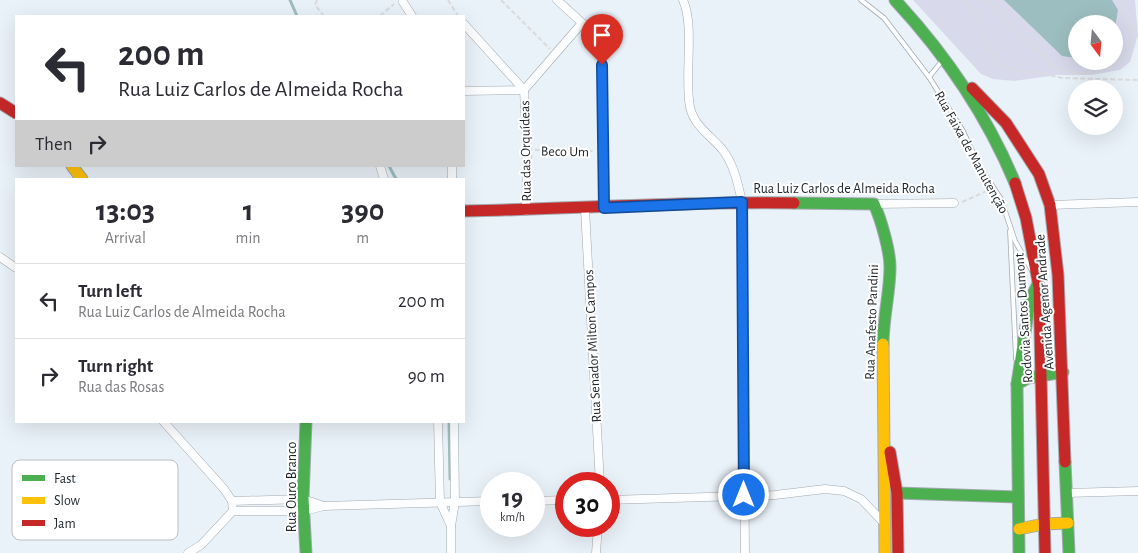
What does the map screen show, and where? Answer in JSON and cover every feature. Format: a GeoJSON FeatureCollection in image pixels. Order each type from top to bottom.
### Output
{"type":"FeatureCollection","features":[{"type":"Feature","properties":{"kind":"main road","name":"Rodovia Santos Dumont"},"geometry":{"type":"LineString","coordinates":[[895,0],[946,56],[963,79],[1009,164],[1030,232],[1038,280],[1043,376],[1045,553]]}},
{"type":"Feature","properties":{"kind":"main road","name":"Avenida Agenor Andrade"},"geometry":{"type":"LineString","coordinates":[[963,79],[1006,123],[1039,174],[1050,205],[1058,275],[1069,553]]}},
{"type":"Feature","properties":{"kind":"main road"},"geometry":{"type":"LineString","coordinates":[[0,103],[15,112]]}},
{"type":"Feature","properties":{"kind":"main road"},"geometry":{"type":"LineString","coordinates":[[73,167],[81,178]]}},
{"type":"Feature","properties":{"kind":"main road","name":"Rua Luiz Carlos de Almeida Rocha"},"geometry":{"type":"LineString","coordinates":[[465,211],[526,211],[742,202],[874,204]]}},
{"type":"Feature","properties":{"kind":"main road","name":"Rua Anafesto Pandini"},"geometry":{"type":"LineString","coordinates":[[874,204],[879,214],[890,266],[883,325],[885,553]]}},
{"type":"Feature","properties":{"kind":"main road","name":"Avenida Agenor Andrade"},"geometry":{"type":"LineString","coordinates":[[1019,553],[1017,384],[1030,300],[1038,280]]}},
{"type":"Feature","properties":{"kind":"main road"},"geometry":{"type":"LineString","coordinates":[[1017,384],[1028,378],[1063,372]]}},
{"type":"Feature","properties":{"kind":"main road","name":"Rua Anafesto Pandini"},"geometry":{"type":"LineString","coordinates":[[884,413],[897,493],[898,553]]}},
{"type":"Feature","properties":{"kind":"main road","name":"Rua Ouro Branco"},"geometry":{"type":"LineString","coordinates":[[306,423],[304,505],[306,553]]}},
{"type":"Feature","properties":{"kind":"main road"},"geometry":{"type":"LineString","coordinates":[[897,493],[1018,497]]}},
{"type":"Feature","properties":{"kind":"main road"},"geometry":{"type":"LineString","coordinates":[[1019,530],[1044,524],[1068,523]]}},
{"type":"Feature","properties":{"kind":"street"},"geometry":{"type":"LineString","coordinates":[[557,0],[600,39],[602,47],[604,208]]}},
{"type":"Feature","properties":{"kind":"street"},"geometry":{"type":"LineString","coordinates":[[683,0],[688,33],[690,106],[704,133],[722,150],[736,174],[742,202],[745,553]]}},
{"type":"Feature","properties":{"kind":"street"},"geometry":{"type":"LineString","coordinates":[[403,2],[411,15]]}},
{"type":"Feature","properties":{"kind":"street"},"geometry":{"type":"LineString","coordinates":[[465,92],[524,90],[582,23]]}},
{"type":"Feature","properties":{"kind":"street","name":"Rua das Orquídeas"},"geometry":{"type":"LineString","coordinates":[[465,25],[524,90],[527,150],[526,211]]}},
{"type":"Feature","properties":{"kind":"street"},"geometry":{"type":"LineString","coordinates":[[1050,205],[1138,202]]}},
{"type":"Feature","properties":{"kind":"street","name":"Rua Luiz Carlos de Almeida Rocha"},"geometry":{"type":"LineString","coordinates":[[874,204],[954,203]]}},
{"type":"Feature","properties":{"kind":"street","name":"Rua Senador Milton Campos"},"geometry":{"type":"LineString","coordinates":[[585,209],[599,472]]}},
{"type":"Feature","properties":{"kind":"street"},"geometry":{"type":"LineString","coordinates":[[0,257],[15,267]]}},
{"type":"Feature","properties":{"kind":"street"},"geometry":{"type":"LineString","coordinates":[[165,423],[224,489],[232,506]]}},
{"type":"Feature","properties":{"kind":"street"},"geometry":{"type":"LineString","coordinates":[[438,423],[440,502],[450,526]]}},
{"type":"Feature","properties":{"kind":"street"},"geometry":{"type":"LineString","coordinates":[[451,553],[450,526],[455,502],[454,423]]}},
{"type":"Feature","properties":{"kind":"street"},"geometry":{"type":"LineString","coordinates":[[620,500],[775,495],[826,489],[844,490],[861,499],[884,523]]}},
{"type":"Feature","properties":{"kind":"street"},"geometry":{"type":"LineString","coordinates":[[1067,492],[1138,491]]}},
{"type":"Feature","properties":{"kind":"street"},"geometry":{"type":"LineString","coordinates":[[232,506],[324,506],[480,501]]}},
{"type":"Feature","properties":{"kind":"street"},"geometry":{"type":"LineString","coordinates":[[232,506],[324,506]]}},
{"type":"Feature","properties":{"kind":"street"},"geometry":{"type":"LineString","coordinates":[[188,553],[201,545],[232,506]]}},
{"type":"Feature","properties":{"kind":"street"},"geometry":{"type":"LineString","coordinates":[[596,553],[597,537]]}},
{"type":"Feature","properties":{"kind":"lane","name":"Rua Faixa de Manutenção"},"geometry":{"type":"LineString","coordinates":[[861,0],[884,18],[930,77],[964,131],[978,164],[1004,205],[1010,227],[1024,259],[1038,280]]}},
{"type":"Feature","properties":{"kind":"lane","name":"Rua Faixa de Manutenção"},"geometry":{"type":"LineString","coordinates":[[930,77],[946,56]]}},
{"type":"Feature","properties":{"kind":"lane","name":"Rua Faixa de Manutenção"},"geometry":{"type":"LineString","coordinates":[[1010,227],[1017,384]]}},
{"type":"Feature","properties":{"kind":"path"},"geometry":{"type":"LineString","coordinates":[[317,0],[315,6],[323,15]]}},
{"type":"Feature","properties":{"kind":"path"},"geometry":{"type":"LineString","coordinates":[[448,0],[457,15]]}},
{"type":"Feature","properties":{"kind":"path"},"geometry":{"type":"LineString","coordinates":[[501,0],[555,54]]}},
{"type":"Feature","properties":{"kind":"path"},"geometry":{"type":"LineString","coordinates":[[965,0],[974,10],[996,63],[1003,68],[1080,80],[1138,80]]}},
{"type":"Feature","properties":{"kind":"path"},"geometry":{"type":"LineString","coordinates":[[986,0],[1046,58],[1062,70],[1086,73],[1107,70],[1127,54],[1132,39],[1127,15],[1120,0]]}},
{"type":"Feature","properties":{"kind":"path"},"geometry":{"type":"LineString","coordinates":[[381,15],[395,4],[403,2]]}},
{"type":"Feature","properties":{"kind":"path","name":"Beco Um"},"geometry":{"type":"LineString","coordinates":[[527,150],[603,151]]}},
{"type":"Feature","properties":{"kind":"path"},"geometry":{"type":"LineString","coordinates":[[954,203],[968,201],[994,188]]}},
{"type":"Feature","properties":{"kind":"shaded area"},"geometry":{"type":"Polygon","coordinates":[[[913,0],[1135,0],[1138,35],[1130,62],[1123,68],[1123,15],[1068,15],[1068,70],[1120,70],[1091,75],[1057,75],[1014,81],[993,79],[981,74],[913,0]]]}},
{"type":"Feature","properties":{"kind":"shaded area"},"geometry":{"type":"Polygon","coordinates":[[[1004,0],[1112,0],[1118,10],[1117,15],[1068,15],[1068,57],[1062,56],[1004,0]]]}},
{"type":"Feature","properties":{"kind":"waterway"},"geometry":{"type":"LineString","coordinates":[[290,0],[297,15]]}},
{"type":"Feature","properties":{"kind":"waterway"},"geometry":{"type":"LineString","coordinates":[[390,167],[395,178]]}},
{"type":"Feature","properties":{"kind":"waterway"},"geometry":{"type":"LineString","coordinates":[[449,423],[450,479]]}},
{"type":"Feature","properties":{"kind":"traffic: fast"},"geometry":{"type":"LineString","coordinates":[[895,0],[931,42],[963,86],[1004,157],[1015,183]]}},
{"type":"Feature","properties":{"kind":"traffic: fast"},"geometry":{"type":"LineString","coordinates":[[794,203],[874,204],[885,235],[890,260],[883,344]]}},
{"type":"Feature","properties":{"kind":"traffic: fast"},"geometry":{"type":"LineString","coordinates":[[1019,553],[1017,384],[1030,300],[1038,284]]}},
{"type":"Feature","properties":{"kind":"traffic: fast"},"geometry":{"type":"LineString","coordinates":[[1017,384],[1028,378],[1063,372]]}},
{"type":"Feature","properties":{"kind":"traffic: fast"},"geometry":{"type":"LineString","coordinates":[[306,423],[303,499],[306,553]]}},
{"type":"Feature","properties":{"kind":"traffic: fast"},"geometry":{"type":"LineString","coordinates":[[1065,462],[1069,553]]}},
{"type":"Feature","properties":{"kind":"traffic: fast"},"geometry":{"type":"LineString","coordinates":[[897,493],[1018,497]]}},
{"type":"Feature","properties":{"kind":"traffic: slow"},"geometry":{"type":"LineString","coordinates":[[73,167],[81,178]]}},
{"type":"Feature","properties":{"kind":"traffic: slow"},"geometry":{"type":"LineString","coordinates":[[883,344],[885,553]]}},
{"type":"Feature","properties":{"kind":"traffic: slow"},"geometry":{"type":"LineString","coordinates":[[1019,529],[1044,524],[1068,523]]}},
{"type":"Feature","properties":{"kind":"traffic: jam"},"geometry":{"type":"LineString","coordinates":[[972,88],[1006,123],[1039,174],[1050,205],[1058,275],[1065,462]]}},
{"type":"Feature","properties":{"kind":"traffic: jam"},"geometry":{"type":"LineString","coordinates":[[0,103],[15,112]]}},
{"type":"Feature","properties":{"kind":"traffic: jam"},"geometry":{"type":"LineString","coordinates":[[1015,183],[1026,218],[1039,287],[1045,553]]}},
{"type":"Feature","properties":{"kind":"traffic: jam"},"geometry":{"type":"LineString","coordinates":[[465,211],[712,203],[794,203]]}},
{"type":"Feature","properties":{"kind":"traffic: jam"},"geometry":{"type":"LineString","coordinates":[[890,452],[897,493],[898,553]]}},
{"type":"Feature","properties":{"kind":"route"},"geometry":{"type":"LineString","coordinates":[[602,65],[604,208],[742,202],[744,495]]}}]}
